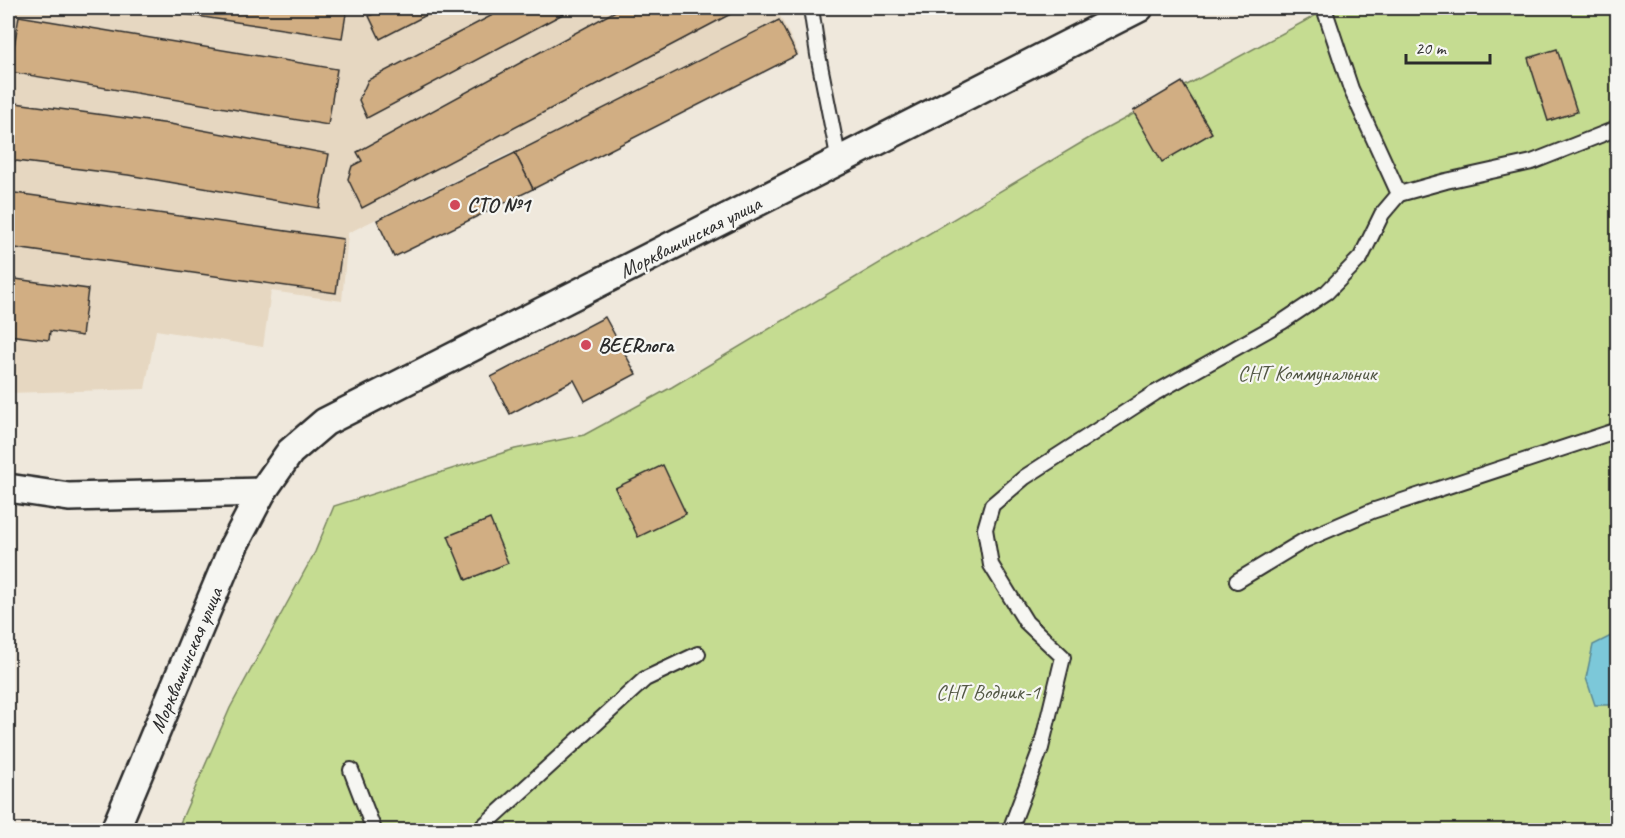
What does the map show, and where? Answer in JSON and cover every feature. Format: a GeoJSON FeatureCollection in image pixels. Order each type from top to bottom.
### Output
{"type":"FeatureCollection","features":[{"type":"Feature","properties":{"kind":"street","name":"Морквашинская улица"},"geometry":{"type":"LineString","coordinates":[[115,831],[234,544],[262,492],[290,452],[326,422],[1139,8]]}},
{"type":"Feature","properties":{"kind":"street"},"geometry":{"type":"LineString","coordinates":[[8,488],[69,497],[262,492]]}},
{"type":"Feature","properties":{"kind":"lane"},"geometry":{"type":"LineString","coordinates":[[811,8],[839,161]]}},
{"type":"Feature","properties":{"kind":"lane"},"geometry":{"type":"LineString","coordinates":[[1324,8],[1351,89],[1399,194]]}},
{"type":"Feature","properties":{"kind":"lane"},"geometry":{"type":"LineString","coordinates":[[1010,831],[1041,748],[1063,657],[1026,622],[991,565],[985,529],[992,505],[1025,477],[1155,393],[1282,322],[1327,292],[1362,257],[1382,214],[1399,194],[1532,162],[1617,128]]}},
{"type":"Feature","properties":{"kind":"lane"},"geometry":{"type":"LineString","coordinates":[[1237,581],[1305,540],[1372,511],[1617,430]]}},
{"type":"Feature","properties":{"kind":"lane"},"geometry":{"type":"LineString","coordinates":[[479,831],[645,680],[698,654]]}},
{"type":"Feature","properties":{"kind":"lane"},"geometry":{"type":"LineString","coordinates":[[351,770],[374,831]]}},
{"type":"Feature","properties":{"kind":"shaded area"},"geometry":{"type":"Polygon","coordinates":[[[8,8],[776,8],[799,54],[533,189],[514,151],[348,233],[342,301],[271,291],[263,347],[156,330],[145,389],[8,393],[8,8]]]}},
{"type":"Feature","properties":{"kind":"green space","name":"СНТ Коммунальник"},"geometry":{"type":"Polygon","coordinates":[[[1329,8],[1617,8],[1617,830],[177,830],[230,708],[315,552],[334,506],[515,449],[584,435],[672,387],[1091,137],[1329,8]]]}},
{"type":"Feature","properties":{"kind":"water"},"geometry":{"type":"Polygon","coordinates":[[[1617,633],[1617,703],[1615,705],[1595,705],[1586,678],[1593,645],[1617,633]]]}},
{"type":"Feature","properties":{"kind":"building"},"geometry":{"type":"Polygon","coordinates":[[[143,8],[347,8],[342,38],[143,8]]]}},
{"type":"Feature","properties":{"kind":"building"},"geometry":{"type":"Polygon","coordinates":[[[385,8],[440,8],[380,39],[369,16],[385,8]]]}},
{"type":"Feature","properties":{"kind":"building"},"geometry":{"type":"Polygon","coordinates":[[[506,8],[574,8],[367,118],[359,100],[368,80],[506,8]]]}},
{"type":"Feature","properties":{"kind":"building"},"geometry":{"type":"Polygon","coordinates":[[[621,8],[742,8],[362,208],[348,179],[352,166],[362,161],[357,152],[621,8]]]}},
{"type":"Feature","properties":{"kind":"building"},"geometry":{"type":"Polygon","coordinates":[[[19,16],[337,69],[328,125],[10,72],[19,16]]]}},
{"type":"Feature","properties":{"kind":"building"},"geometry":{"type":"Polygon","coordinates":[[[779,20],[797,55],[533,189],[515,153],[779,20]]]}},
{"type":"Feature","properties":{"kind":"building"},"geometry":{"type":"Polygon","coordinates":[[[1557,49],[1577,112],[1548,121],[1528,58],[1557,49]]]}},
{"type":"Feature","properties":{"kind":"building"},"geometry":{"type":"Polygon","coordinates":[[[1182,82],[1212,133],[1162,162],[1133,111],[1182,82]]]}},
{"type":"Feature","properties":{"kind":"building"},"geometry":{"type":"Polygon","coordinates":[[[8,102],[170,124],[329,154],[319,208],[128,175],[8,160],[8,102]]]}},
{"type":"Feature","properties":{"kind":"building","name":"СТО №1"},"geometry":{"type":"Polygon","coordinates":[[[515,153],[533,189],[394,257],[377,220],[515,153]]]}},
{"type":"Feature","properties":{"kind":"building"},"geometry":{"type":"Polygon","coordinates":[[[8,192],[343,239],[336,293],[8,247],[8,192]]]}},
{"type":"Feature","properties":{"kind":"building"},"geometry":{"type":"Polygon","coordinates":[[[8,278],[88,289],[82,336],[50,331],[49,340],[8,335],[8,278]]]}},
{"type":"Feature","properties":{"kind":"building","name":"BEERлога"},"geometry":{"type":"Polygon","coordinates":[[[605,317],[636,374],[585,401],[574,380],[510,414],[491,377],[605,317]]]}},
{"type":"Feature","properties":{"kind":"building"},"geometry":{"type":"Polygon","coordinates":[[[663,465],[686,514],[638,537],[615,488],[663,465]]]}},
{"type":"Feature","properties":{"kind":"building"},"geometry":{"type":"Polygon","coordinates":[[[490,519],[508,563],[466,580],[448,536],[490,519]]]}},
{"type":"Feature","properties":{"kind":"place","name":"СТО №1"},"geometry":{"type":"Point","coordinates":[455,205]}},
{"type":"Feature","properties":{"kind":"place","name":"BEERлога"},"geometry":{"type":"Point","coordinates":[586,345]}},
{"type":"Feature","properties":{"kind":"park label","name":"СНТ Водник-1"},"geometry":{"type":"Point","coordinates":[988,692]}}]}
